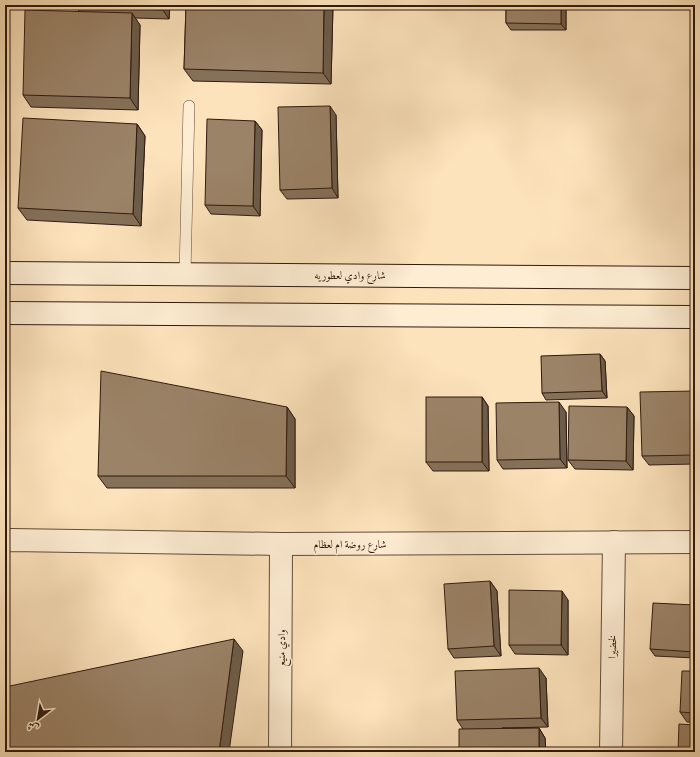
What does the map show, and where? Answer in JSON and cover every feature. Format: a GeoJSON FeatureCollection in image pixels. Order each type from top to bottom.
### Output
{"type":"FeatureCollection","features":[{"type":"Feature","properties":{"kind":"street","name":"شارع وادي لعطوريه"},"geometry":{"type":"LineString","coordinates":[[5,273],[695,278]]}},
{"type":"Feature","properties":{"kind":"street"},"geometry":{"type":"LineString","coordinates":[[5,313],[695,317]]}},
{"type":"Feature","properties":{"kind":"street","name":"شارع روضة ام لعظام"},"geometry":{"type":"LineString","coordinates":[[5,541],[281,544],[695,542]]}},
{"type":"Feature","properties":{"kind":"street","name":"لخضيرا"},"geometry":{"type":"LineString","coordinates":[[611,752],[614,542]]}},
{"type":"Feature","properties":{"kind":"street","name":"وادي منيع"},"geometry":{"type":"LineString","coordinates":[[280,752],[281,544]]}},
{"type":"Feature","properties":{"kind":"lane"},"geometry":{"type":"LineString","coordinates":[[185,274],[189,106]]}},
{"type":"Feature","properties":{"kind":"building"},"geometry":{"type":"Polygon","coordinates":[[[75,5],[163,5],[163,10],[75,7],[75,5]]]}},
{"type":"Feature","properties":{"kind":"building"},"geometry":{"type":"Polygon","coordinates":[[[186,5],[324,5],[323,73],[184,69],[186,5]]]}},
{"type":"Feature","properties":{"kind":"building"},"geometry":{"type":"Polygon","coordinates":[[[506,5],[561,5],[561,24],[506,23],[506,5]]]}},
{"type":"Feature","properties":{"kind":"building"},"geometry":{"type":"Polygon","coordinates":[[[25,10],[132,13],[130,98],[23,95],[25,10]]]}},
{"type":"Feature","properties":{"kind":"building"},"geometry":{"type":"Polygon","coordinates":[[[330,106],[332,188],[280,190],[278,107],[330,106]]]}},
{"type":"Feature","properties":{"kind":"building"},"geometry":{"type":"Polygon","coordinates":[[[23,118],[137,124],[133,214],[18,208],[23,118]]]}},
{"type":"Feature","properties":{"kind":"building"},"geometry":{"type":"Polygon","coordinates":[[[207,119],[255,121],[253,206],[205,205],[207,119]]]}},
{"type":"Feature","properties":{"kind":"building"},"geometry":{"type":"Polygon","coordinates":[[[600,354],[602,391],[542,393],[541,356],[600,354]]]}},
{"type":"Feature","properties":{"kind":"building"},"geometry":{"type":"Polygon","coordinates":[[[101,371],[287,407],[286,476],[98,476],[101,371]]]}},
{"type":"Feature","properties":{"kind":"building"},"geometry":{"type":"Polygon","coordinates":[[[695,391],[695,455],[642,456],[640,392],[695,391]]]}},
{"type":"Feature","properties":{"kind":"building"},"geometry":{"type":"Polygon","coordinates":[[[426,397],[482,397],[482,462],[426,462],[426,397]]]}},
{"type":"Feature","properties":{"kind":"building"},"geometry":{"type":"Polygon","coordinates":[[[559,402],[560,459],[497,460],[496,403],[559,402]]]}},
{"type":"Feature","properties":{"kind":"building"},"geometry":{"type":"Polygon","coordinates":[[[569,406],[627,407],[626,461],[568,460],[569,406]]]}},
{"type":"Feature","properties":{"kind":"building"},"geometry":{"type":"Polygon","coordinates":[[[490,581],[494,646],[448,649],[444,584],[490,581]]]}},
{"type":"Feature","properties":{"kind":"building"},"geometry":{"type":"Polygon","coordinates":[[[509,590],[562,591],[561,645],[509,645],[509,590]]]}},
{"type":"Feature","properties":{"kind":"building"},"geometry":{"type":"Polygon","coordinates":[[[653,603],[695,605],[695,652],[650,649],[653,603]]]}},
{"type":"Feature","properties":{"kind":"building"},"geometry":{"type":"Polygon","coordinates":[[[234,639],[219,752],[5,752],[5,687],[234,639]]]}},
{"type":"Feature","properties":{"kind":"building"},"geometry":{"type":"Polygon","coordinates":[[[539,668],[541,718],[457,720],[455,671],[539,668]]]}},
{"type":"Feature","properties":{"kind":"building"},"geometry":{"type":"Polygon","coordinates":[[[682,671],[695,671],[695,713],[680,712],[682,671]]]}},
{"type":"Feature","properties":{"kind":"building"},"geometry":{"type":"Polygon","coordinates":[[[679,724],[695,725],[695,752],[678,752],[679,724]]]}},
{"type":"Feature","properties":{"kind":"building"},"geometry":{"type":"Polygon","coordinates":[[[539,728],[539,752],[459,752],[459,729],[539,728]]]}}]}
